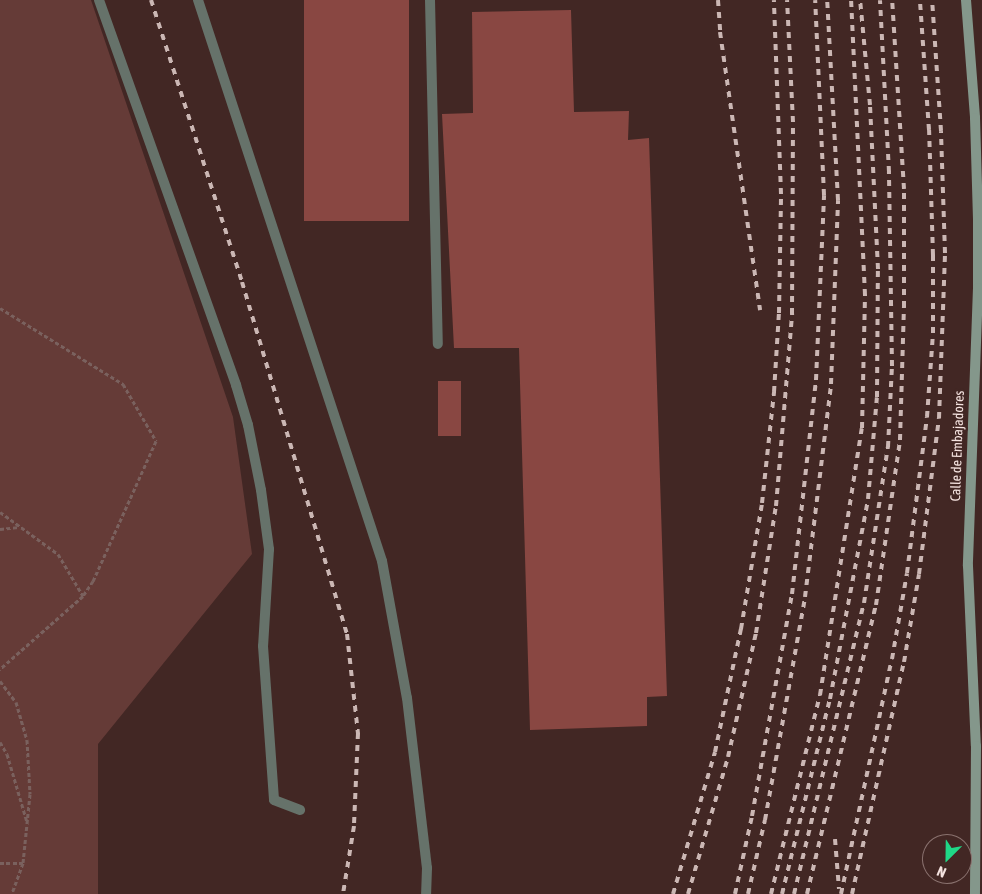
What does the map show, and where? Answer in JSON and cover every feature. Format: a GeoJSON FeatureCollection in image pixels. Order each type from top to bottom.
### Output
{"type":"FeatureCollection","features":[{"type":"Feature","properties":{"kind":"main road","name":"Calle de Embajadores"},"geometry":{"type":"LineString","coordinates":[[966,0],[975,118],[978,220],[978,288],[968,566],[976,746],[975,894]]}},
{"type":"Feature","properties":{"kind":"lane"},"geometry":{"type":"LineString","coordinates":[[99,0],[233,376],[248,425],[261,490],[269,549],[263,646],[274,800],[300,810]]}},
{"type":"Feature","properties":{"kind":"lane"},"geometry":{"type":"LineString","coordinates":[[198,0],[382,561],[407,698],[426,868],[426,894]]}},
{"type":"Feature","properties":{"kind":"lane"},"geometry":{"type":"LineString","coordinates":[[430,0],[438,344]]}},
{"type":"Feature","properties":{"kind":"path"},"geometry":{"type":"LineString","coordinates":[[0,308],[123,384],[156,441],[93,581],[82,596],[0,669]]}},
{"type":"Feature","properties":{"kind":"path"},"geometry":{"type":"LineString","coordinates":[[0,512],[18,527],[58,554],[82,596]]}},
{"type":"Feature","properties":{"kind":"path"},"geometry":{"type":"LineString","coordinates":[[0,529],[18,527]]}},
{"type":"Feature","properties":{"kind":"path"},"geometry":{"type":"LineString","coordinates":[[0,680],[16,702],[27,740],[30,794],[23,863],[12,894]]}},
{"type":"Feature","properties":{"kind":"path"},"geometry":{"type":"LineString","coordinates":[[0,742],[6,754],[27,824]]}},
{"type":"Feature","properties":{"kind":"path"},"geometry":{"type":"LineString","coordinates":[[0,863],[23,863]]}},
{"type":"Feature","properties":{"kind":"shaded area"},"geometry":{"type":"Polygon","coordinates":[[[0,0],[91,0],[233,417],[252,554],[98,744],[98,894],[0,894],[0,0]]]}},
{"type":"Feature","properties":{"kind":"building"},"geometry":{"type":"Polygon","coordinates":[[[304,0],[409,0],[409,221],[304,221],[304,0]]]}},
{"type":"Feature","properties":{"kind":"building"},"geometry":{"type":"Polygon","coordinates":[[[571,10],[574,112],[629,111],[628,140],[649,138],[667,696],[647,697],[647,726],[530,730],[519,348],[454,348],[442,114],[473,113],[472,12],[571,10]]]}},
{"type":"Feature","properties":{"kind":"building"},"geometry":{"type":"Polygon","coordinates":[[[438,381],[461,381],[461,436],[438,436],[438,381]]]}},
{"type":"Feature","properties":{"kind":"railway"},"geometry":{"type":"LineString","coordinates":[[151,0],[242,282],[347,634],[358,733],[354,826],[343,894]]}},
{"type":"Feature","properties":{"kind":"railway"},"geometry":{"type":"LineString","coordinates":[[718,0],[720,32],[760,310]]}},
{"type":"Feature","properties":{"kind":"railway"},"geometry":{"type":"LineString","coordinates":[[673,894],[715,752],[741,629],[762,503],[774,392],[779,313],[781,194],[774,0]]}},
{"type":"Feature","properties":{"kind":"railway"},"geometry":{"type":"LineString","coordinates":[[688,894],[728,757],[756,633],[776,506],[792,314],[793,122],[787,0]]}},
{"type":"Feature","properties":{"kind":"railway"},"geometry":{"type":"LineString","coordinates":[[735,894],[752,816],[792,594],[816,380],[824,195],[815,0]]}},
{"type":"Feature","properties":{"kind":"railway"},"geometry":{"type":"LineString","coordinates":[[748,894],[765,820],[805,597],[831,384],[838,200],[827,0]]}},
{"type":"Feature","properties":{"kind":"railway"},"geometry":{"type":"LineString","coordinates":[[771,894],[820,695],[862,428],[865,295],[851,0]]}},
{"type":"Feature","properties":{"kind":"railway"},"geometry":{"type":"LineString","coordinates":[[782,894],[830,699],[868,499],[877,397],[878,269],[870,105],[860,0]]}},
{"type":"Feature","properties":{"kind":"railway"},"geometry":{"type":"LineString","coordinates":[[794,894],[864,603],[888,447],[892,366],[889,172],[880,0]]}},
{"type":"Feature","properties":{"kind":"railway"},"geometry":{"type":"LineString","coordinates":[[807,894],[876,605],[900,440],[904,307],[904,189],[892,0]]}},
{"type":"Feature","properties":{"kind":"railway"},"geometry":{"type":"LineString","coordinates":[[841,894],[892,659],[907,573],[927,417],[933,333],[933,255],[929,130],[920,0]]}},
{"type":"Feature","properties":{"kind":"railway"},"geometry":{"type":"LineString","coordinates":[[852,894],[904,662],[919,574],[939,418],[945,253],[941,131],[932,0]]}},
{"type":"Feature","properties":{"kind":"railway"},"geometry":{"type":"LineString","coordinates":[[835,839],[839,889]]}}]}
